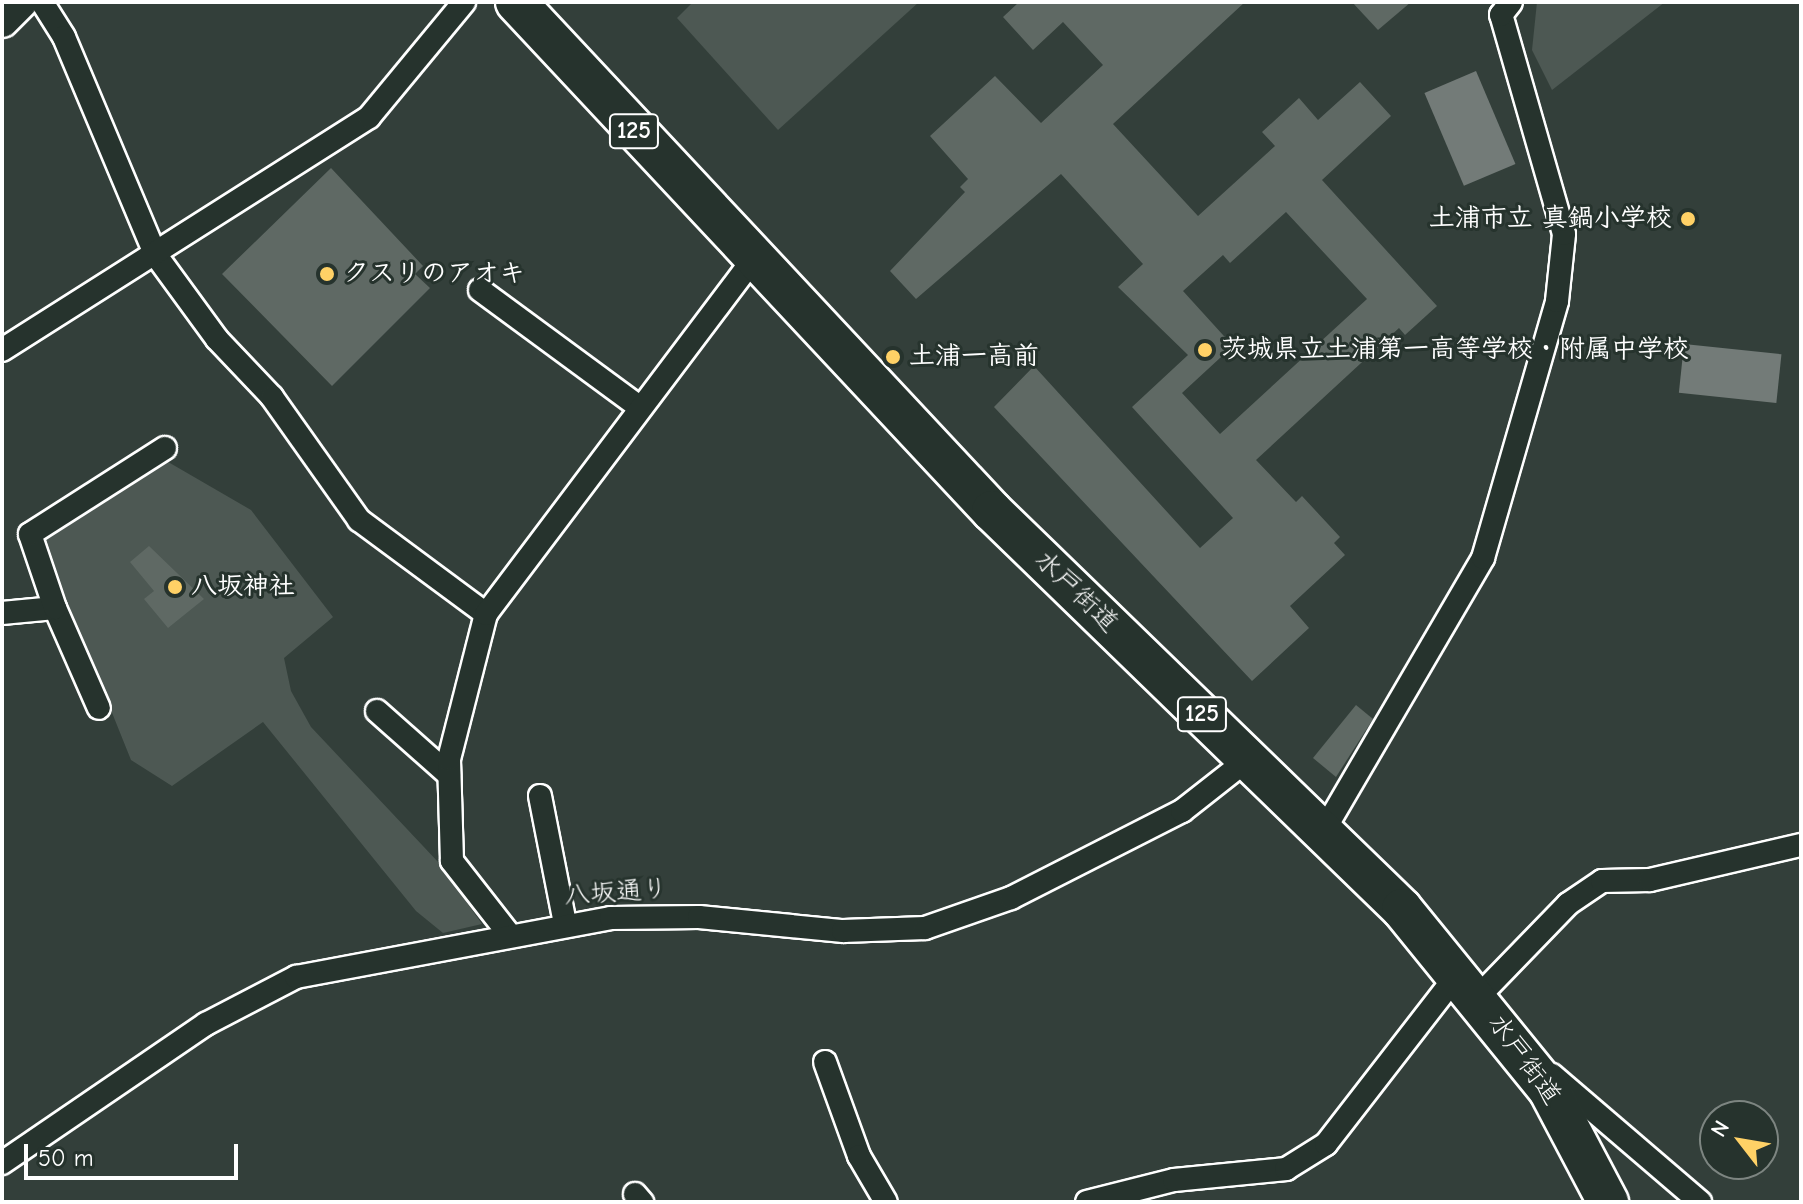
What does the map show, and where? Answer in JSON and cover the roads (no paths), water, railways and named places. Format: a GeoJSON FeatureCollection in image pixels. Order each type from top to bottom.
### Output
{"type":"FeatureCollection","features":[{"type":"Feature","properties":{"kind":"highway","name":"水戸街道"},"geometry":{"type":"LineString","coordinates":[[516,2],[753,260],[992,511],[1323,832],[1468,985],[1557,1104],[1608,1202]]}},
{"type":"Feature","properties":{"kind":"street"},"geometry":{"type":"LineString","coordinates":[[2,21],[21,2]]}},
{"type":"Feature","properties":{"kind":"street"},"geometry":{"type":"LineString","coordinates":[[42,2],[64,37],[155,254],[359,520],[486,614]]}},
{"type":"Feature","properties":{"kind":"street"},"geometry":{"type":"LineString","coordinates":[[2,350],[369,117],[464,2]]}},
{"type":"Feature","properties":{"kind":"street"},"geometry":{"type":"LineString","coordinates":[[1323,832],[1483,558],[1557,301],[1564,234],[1501,15],[1511,2]]}},
{"type":"Feature","properties":{"kind":"street"},"geometry":{"type":"LineString","coordinates":[[509,934],[452,861],[449,775],[486,614],[638,406],[753,260]]}},
{"type":"Feature","properties":{"kind":"street"},"geometry":{"type":"LineString","coordinates":[[480,290],[638,406]]}},
{"type":"Feature","properties":{"kind":"street"},"geometry":{"type":"LineString","coordinates":[[99,708],[55,608],[30,534],[165,448]]}},
{"type":"Feature","properties":{"kind":"street"},"geometry":{"type":"LineString","coordinates":[[2,613],[55,608]]}},
{"type":"Feature","properties":{"kind":"street"},"geometry":{"type":"LineString","coordinates":[[377,711],[449,775]]}},
{"type":"Feature","properties":{"kind":"street","name":"八坂通り"},"geometry":{"type":"LineString","coordinates":[[2,1163],[206,1024],[296,977],[565,923],[687,916],[812,930],[925,928],[1011,898],[1182,811],[1248,759]]}},
{"type":"Feature","properties":{"kind":"street"},"geometry":{"type":"LineString","coordinates":[[540,796],[565,923]]}},
{"type":"Feature","properties":{"kind":"street"},"geometry":{"type":"LineString","coordinates":[[1087,1202],[1174,1180],[1286,1169],[1326,1144],[1468,985],[1568,904],[1602,881],[1650,880],[1801,845]]}},
{"type":"Feature","properties":{"kind":"street"},"geometry":{"type":"LineString","coordinates":[[1514,1044],[1700,1202]]}},
{"type":"Feature","properties":{"kind":"street"},"geometry":{"type":"LineString","coordinates":[[825,1062],[859,1156],[886,1202]]}},
{"type":"Feature","properties":{"kind":"place","name":"土浦市立 真鍋小学校"},"geometry":{"type":"Point","coordinates":[1688,219]}},
{"type":"Feature","properties":{"kind":"place","name":"クスリのアオキ"},"geometry":{"type":"Point","coordinates":[327,274]}},
{"type":"Feature","properties":{"kind":"place","name":"茨城県立土浦第一高等学校・附属中学校"},"geometry":{"type":"Point","coordinates":[1205,350]}},
{"type":"Feature","properties":{"kind":"place","name":"土浦一高前"},"geometry":{"type":"Point","coordinates":[893,357]}},
{"type":"Feature","properties":{"kind":"place","name":"八坂神社"},"geometry":{"type":"Point","coordinates":[175,587]}}]}
